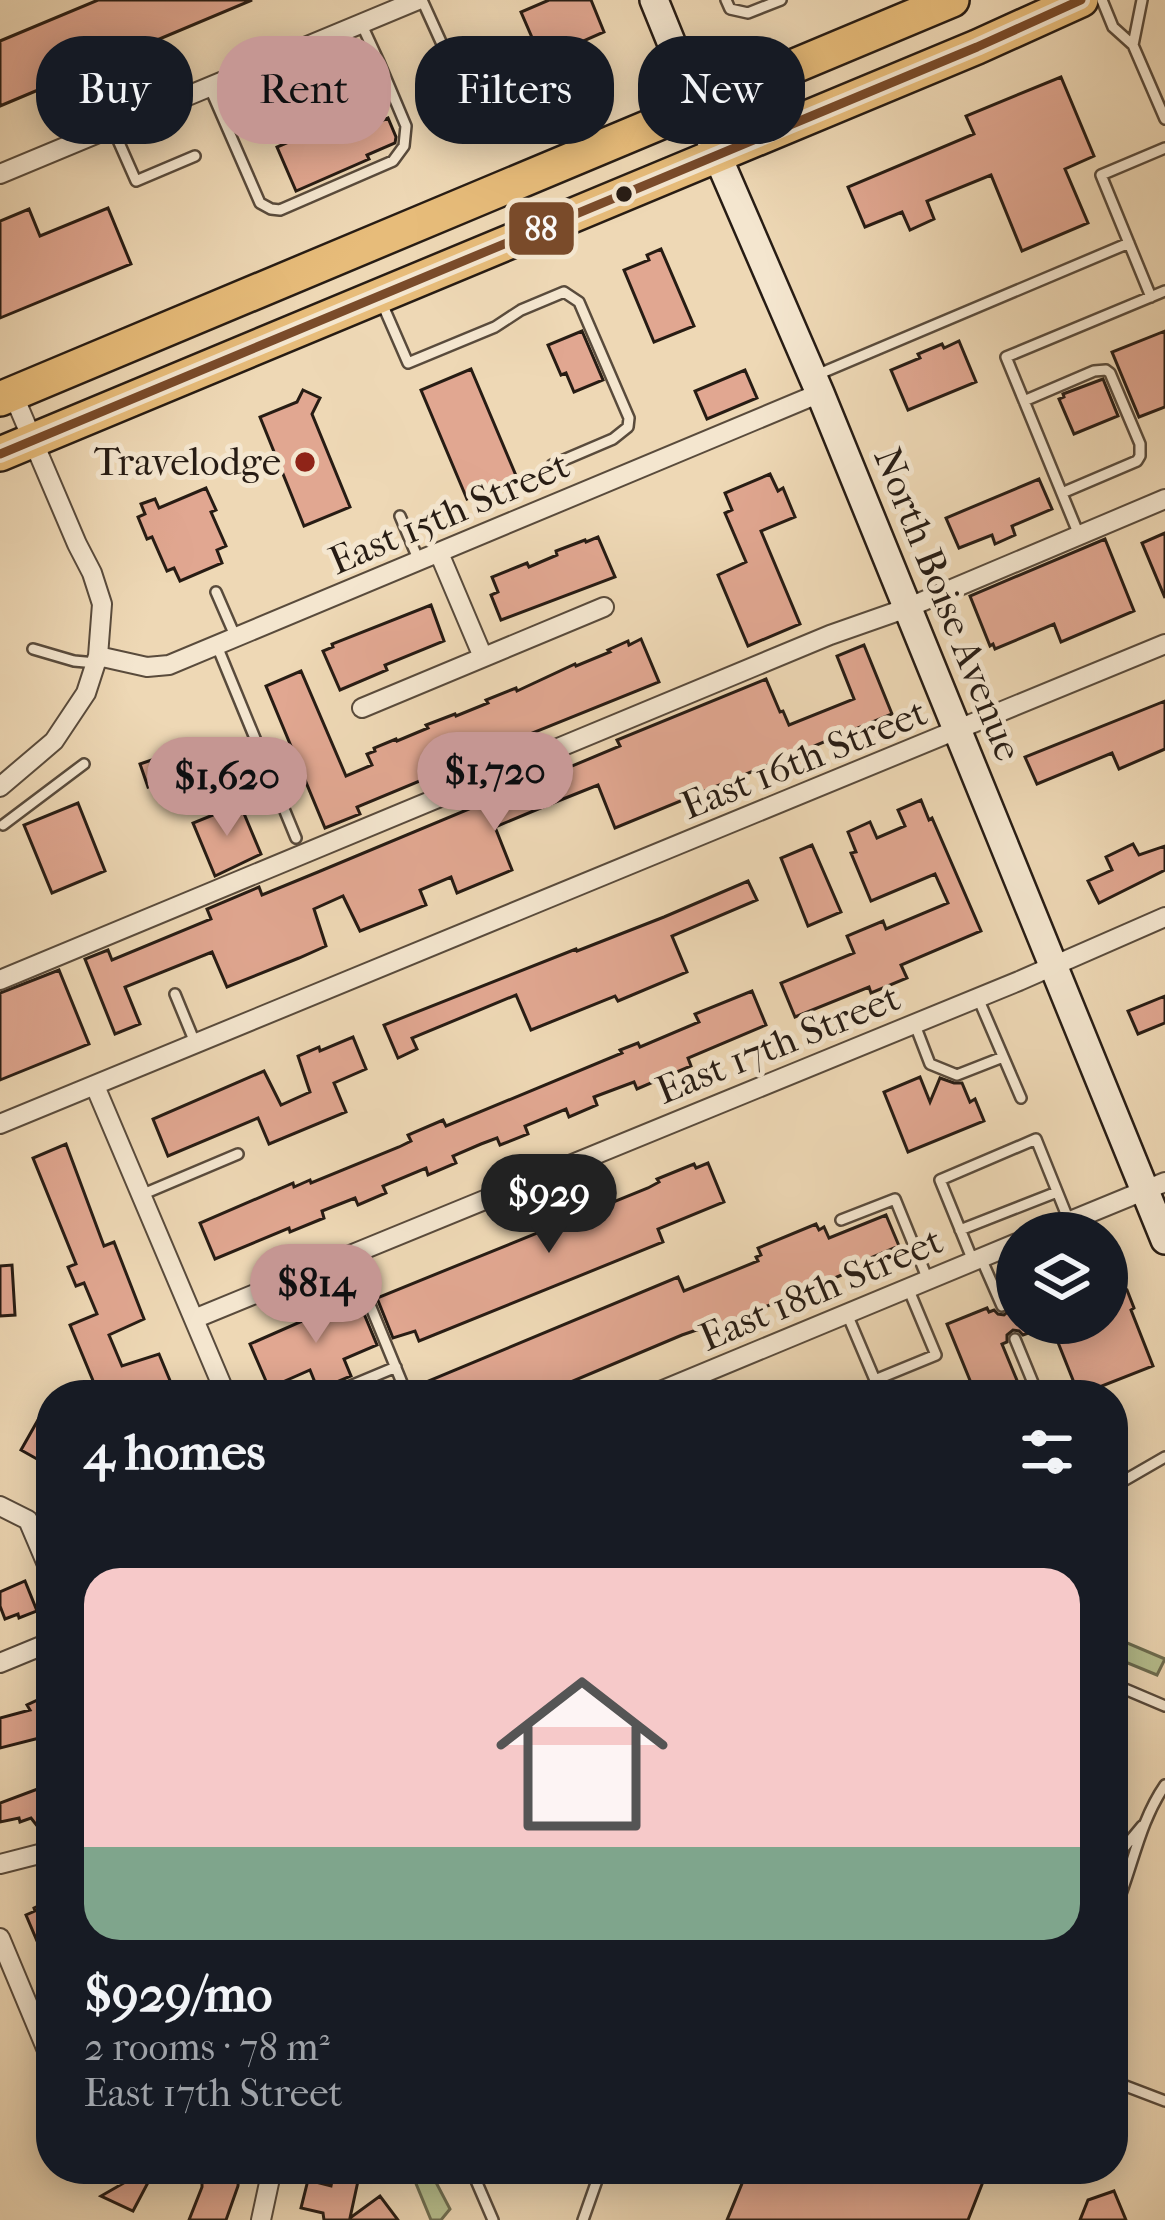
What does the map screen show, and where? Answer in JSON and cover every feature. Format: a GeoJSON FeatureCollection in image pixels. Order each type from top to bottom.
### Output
{"type":"FeatureCollection","features":[{"type":"Feature","properties":{"kind":"highway"},"geometry":{"type":"LineString","coordinates":[[805,62],[952,0]]}},
{"type":"Feature","properties":{"kind":"highway"},"geometry":{"type":"LineString","coordinates":[[0,454],[1081,0]]}},
{"type":"Feature","properties":{"kind":"highway"},"geometry":{"type":"LineString","coordinates":[[6,396],[638,132]]}},
{"type":"Feature","properties":{"kind":"street"},"geometry":{"type":"LineString","coordinates":[[193,93],[420,0]]}},
{"type":"Feature","properties":{"kind":"street","name":"North Boise Avenue"},"geometry":{"type":"LineString","coordinates":[[654,0],[669,36]]}},
{"type":"Feature","properties":{"kind":"street"},"geometry":{"type":"LineString","coordinates":[[0,174],[69,144]]}},
{"type":"Feature","properties":{"kind":"street","name":"North Boise Avenue"},"geometry":{"type":"LineString","coordinates":[[713,144],[1054,967],[1155,1186],[1165,1240]]}},
{"type":"Feature","properties":{"kind":"street","name":"East 15th Street"},"geometry":{"type":"LineString","coordinates":[[97,660],[147,668],[169,665],[439,553],[816,385]]}},
{"type":"Feature","properties":{"kind":"street"},"geometry":{"type":"LineString","coordinates":[[0,787],[54,740],[86,693],[97,660],[102,604],[32,440],[6,396]]}},
{"type":"Feature","properties":{"kind":"street"},"geometry":{"type":"LineString","coordinates":[[0,980],[1165,499]]}},
{"type":"Feature","properties":{"kind":"street"},"geometry":{"type":"LineString","coordinates":[[439,553],[483,658]]}},
{"type":"Feature","properties":{"kind":"street"},"geometry":{"type":"LineString","coordinates":[[362,708],[604,608]]}},
{"type":"Feature","properties":{"kind":"street","name":"East 16th Street"},"geometry":{"type":"LineString","coordinates":[[0,1124],[1165,644]]}},
{"type":"Feature","properties":{"kind":"street","name":"East 17th Street"},"geometry":{"type":"LineString","coordinates":[[194,1318],[1054,967],[1165,917]]}},
{"type":"Feature","properties":{"kind":"street"},"geometry":{"type":"LineString","coordinates":[[95,1086],[220,1380]]}},
{"type":"Feature","properties":{"kind":"street"},"geometry":{"type":"LineString","coordinates":[[1091,1212],[1155,1186]]}},
{"type":"Feature","properties":{"kind":"street","name":"East 18th Street"},"geometry":{"type":"LineString","coordinates":[[687,1380],[996,1252]]}},
{"type":"Feature","properties":{"kind":"street"},"geometry":{"type":"LineString","coordinates":[[0,1506],[28,1520],[36,1539]]}},
{"type":"Feature","properties":{"kind":"street"},"geometry":{"type":"LineString","coordinates":[[0,1663],[36,1648]]}},
{"type":"Feature","properties":{"kind":"street"},"geometry":{"type":"LineString","coordinates":[[0,1864],[36,1855]]}},
{"type":"Feature","properties":{"kind":"street"},"geometry":{"type":"LineString","coordinates":[[0,1938],[36,2024]]}},
{"type":"Feature","properties":{"kind":"street"},"geometry":{"type":"LineString","coordinates":[[261,2220],[269,2184]]}},
{"type":"Feature","properties":{"kind":"lane"},"geometry":{"type":"LineString","coordinates":[[420,0],[438,36]]}},
{"type":"Feature","properties":{"kind":"lane"},"geometry":{"type":"LineString","coordinates":[[726,0],[730,9],[748,13],[781,0]]}},
{"type":"Feature","properties":{"kind":"lane"},"geometry":{"type":"LineString","coordinates":[[1102,0],[1113,27],[1133,45],[1165,119]]}},
{"type":"Feature","properties":{"kind":"lane"},"geometry":{"type":"LineString","coordinates":[[1133,45],[1142,0]]}},
{"type":"Feature","properties":{"kind":"lane"},"geometry":{"type":"LineString","coordinates":[[362,23],[368,36]]}},
{"type":"Feature","properties":{"kind":"lane"},"geometry":{"type":"LineString","coordinates":[[209,86],[217,104]]}},
{"type":"Feature","properties":{"kind":"lane"},"geometry":{"type":"LineString","coordinates":[[234,144],[260,203],[280,210],[393,161],[404,146],[406,126],[391,90]]}},
{"type":"Feature","properties":{"kind":"lane"},"geometry":{"type":"LineString","coordinates":[[119,144],[136,181],[195,156]]}},
{"type":"Feature","properties":{"kind":"lane"},"geometry":{"type":"LineString","coordinates":[[1151,297],[1101,175],[1165,148]]}},
{"type":"Feature","properties":{"kind":"lane"},"geometry":{"type":"LineString","coordinates":[[816,385],[1129,243]]}},
{"type":"Feature","properties":{"kind":"lane"},"geometry":{"type":"LineString","coordinates":[[1079,535],[1006,358],[1165,291]]}},
{"type":"Feature","properties":{"kind":"lane"},"geometry":{"type":"LineString","coordinates":[[379,296],[407,362],[495,327],[564,292],[574,296],[629,418],[628,427],[614,439],[552,465]]}},
{"type":"Feature","properties":{"kind":"lane"},"geometry":{"type":"LineString","coordinates":[[1024,401],[1106,370],[1140,444],[1137,461],[1061,493]]}},
{"type":"Feature","properties":{"kind":"lane"},"geometry":{"type":"LineString","coordinates":[[400,516],[419,561]]}},
{"type":"Feature","properties":{"kind":"lane"},"geometry":{"type":"LineString","coordinates":[[216,592],[226,642],[296,838]]}},
{"type":"Feature","properties":{"kind":"lane"},"geometry":{"type":"LineString","coordinates":[[33,649],[74,661],[97,660]]}},
{"type":"Feature","properties":{"kind":"lane"},"geometry":{"type":"LineString","coordinates":[[3,825],[84,764]]}},
{"type":"Feature","properties":{"kind":"lane"},"geometry":{"type":"LineString","coordinates":[[175,994],[196,1045]]}},
{"type":"Feature","properties":{"kind":"lane"},"geometry":{"type":"LineString","coordinates":[[978,998],[1021,1098]]}},
{"type":"Feature","properties":{"kind":"lane"},"geometry":{"type":"LineString","coordinates":[[914,1024],[930,1064],[957,1075],[1003,1057]]}},
{"type":"Feature","properties":{"kind":"lane"},"geometry":{"type":"LineString","coordinates":[[996,1295],[960,1230],[940,1180],[1036,1139],[1065,1212]]}},
{"type":"Feature","properties":{"kind":"lane"},"geometry":{"type":"LineString","coordinates":[[141,1195],[238,1154]]}},
{"type":"Feature","properties":{"kind":"lane"},"geometry":{"type":"LineString","coordinates":[[960,1230],[1057,1192]]}},
{"type":"Feature","properties":{"kind":"lane"},"geometry":{"type":"LineString","coordinates":[[841,1220],[895,1199],[928,1280]]}},
{"type":"Feature","properties":{"kind":"lane"},"geometry":{"type":"LineString","coordinates":[[349,1255],[401,1380]]}},
{"type":"Feature","properties":{"kind":"lane"},"geometry":{"type":"LineString","coordinates":[[847,1313],[875,1380],[896,1372],[936,1355],[908,1288]]}},
{"type":"Feature","properties":{"kind":"lane"},"geometry":{"type":"LineString","coordinates":[[1017,1344],[1032,1380]]}},
{"type":"Feature","properties":{"kind":"lane"},"geometry":{"type":"LineString","coordinates":[[365,1380],[396,1367]]}},
{"type":"Feature","properties":{"kind":"lane"},"geometry":{"type":"LineString","coordinates":[[1128,1478],[1165,1457]]}},
{"type":"Feature","properties":{"kind":"lane"},"geometry":{"type":"LineString","coordinates":[[1128,1690],[1165,1706]]}},
{"type":"Feature","properties":{"kind":"lane"},"geometry":{"type":"LineString","coordinates":[[1128,1843],[1165,1785]]}},
{"type":"Feature","properties":{"kind":"lane"},"geometry":{"type":"LineString","coordinates":[[1128,1878],[1145,1822]]}},
{"type":"Feature","properties":{"kind":"lane"},"geometry":{"type":"LineString","coordinates":[[1128,2090],[1165,2101]]}},
{"type":"Feature","properties":{"kind":"lane"},"geometry":{"type":"LineString","coordinates":[[477,2184],[493,2220]]}},
{"type":"Feature","properties":{"kind":"lane"},"geometry":{"type":"LineString","coordinates":[[583,2220],[596,2184]]}},
{"type":"Feature","properties":{"kind":"green space"},"geometry":{"type":"Polygon","coordinates":[[[1128,1643],[1165,1659],[1157,1675],[1128,1663],[1128,1643]]]}},
{"type":"Feature","properties":{"kind":"green space"},"geometry":{"type":"Polygon","coordinates":[[[416,2184],[437,2184],[450,2209],[441,2220],[431,2220],[416,2184]]]}},
{"type":"Feature","properties":{"kind":"building"},"geometry":{"type":"Polygon","coordinates":[[[98,0],[252,0],[166,36],[36,36],[36,91],[0,106],[0,41],[98,0]]]}},
{"type":"Feature","properties":{"kind":"building"},"geometry":{"type":"Polygon","coordinates":[[[549,0],[591,0],[604,32],[531,36],[521,12],[549,0]]]}},
{"type":"Feature","properties":{"kind":"building"},"geometry":{"type":"Polygon","coordinates":[[[1061,77],[1094,156],[1065,169],[1088,223],[1022,251],[991,175],[927,201],[934,219],[910,230],[902,212],[865,227],[848,187],[974,134],[966,116],[1061,77]]]}},
{"type":"Feature","properties":{"kind":"building"},"geometry":{"type":"Polygon","coordinates":[[[391,125],[396,137],[395,143],[367,155],[369,159],[296,191],[277,147],[391,144],[391,125]]]}},
{"type":"Feature","properties":{"kind":"building"},"geometry":{"type":"Polygon","coordinates":[[[108,208],[131,264],[0,318],[0,221],[29,209],[40,236],[108,208]]]}},
{"type":"Feature","properties":{"kind":"building"},"geometry":{"type":"Polygon","coordinates":[[[661,249],[694,326],[654,342],[624,270],[649,260],[647,255],[661,249]]]}},
{"type":"Feature","properties":{"kind":"building"},"geometry":{"type":"Polygon","coordinates":[[[582,331],[603,380],[574,392],[548,345],[582,331]]]}},
{"type":"Feature","properties":{"kind":"building"},"geometry":{"type":"Polygon","coordinates":[[[1165,331],[1165,407],[1139,417],[1112,352],[1165,331]]]}},
{"type":"Feature","properties":{"kind":"building"},"geometry":{"type":"Polygon","coordinates":[[[959,341],[976,382],[908,410],[891,370],[920,358],[918,354],[959,341]]]}},
{"type":"Feature","properties":{"kind":"building"},"geometry":{"type":"Polygon","coordinates":[[[471,369],[517,478],[467,499],[421,390],[471,369]]]}},
{"type":"Feature","properties":{"kind":"building"},"geometry":{"type":"Polygon","coordinates":[[[745,370],[757,398],[707,419],[695,391],[745,370]]]}},
{"type":"Feature","properties":{"kind":"building"},"geometry":{"type":"Polygon","coordinates":[[[1103,379],[1118,416],[1074,434],[1059,399],[1103,379]]]}},
{"type":"Feature","properties":{"kind":"building","name":"Travelodge"},"geometry":{"type":"Polygon","coordinates":[[[303,390],[320,398],[312,414],[350,507],[304,526],[260,417],[297,402],[303,390]]]}},
{"type":"Feature","properties":{"kind":"building"},"geometry":{"type":"Polygon","coordinates":[[[770,474],[778,491],[783,488],[795,517],[761,531],[800,624],[748,646],[718,575],[746,562],[725,513],[732,510],[725,493],[770,474]]]}},
{"type":"Feature","properties":{"kind":"building"},"geometry":{"type":"Polygon","coordinates":[[[1039,479],[1052,509],[1012,526],[1015,535],[995,544],[992,535],[959,548],[946,518],[1039,479]]]}},
{"type":"Feature","properties":{"kind":"building"},"geometry":{"type":"Polygon","coordinates":[[[206,488],[226,546],[217,550],[222,563],[180,581],[174,568],[167,571],[152,537],[147,539],[138,517],[145,514],[141,504],[155,499],[159,508],[206,488]]]}},
{"type":"Feature","properties":{"kind":"building"},"geometry":{"type":"Polygon","coordinates":[[[1165,533],[1165,598],[1142,543],[1165,533]]]}},
{"type":"Feature","properties":{"kind":"building"},"geometry":{"type":"Polygon","coordinates":[[[598,537],[615,577],[501,620],[491,595],[498,592],[492,577],[527,563],[529,567],[557,555],[556,551],[598,537]]]}},
{"type":"Feature","properties":{"kind":"building"},"geometry":{"type":"Polygon","coordinates":[[[1105,539],[1134,611],[1061,642],[1054,624],[995,649],[990,646],[970,596],[1105,539]]]}},
{"type":"Feature","properties":{"kind":"building"},"geometry":{"type":"Polygon","coordinates":[[[431,605],[444,641],[340,690],[323,651],[431,605]]]}},
{"type":"Feature","properties":{"kind":"building"},"geometry":{"type":"Polygon","coordinates":[[[641,639],[659,682],[426,776],[357,807],[360,814],[325,828],[266,686],[301,671],[346,776],[372,765],[367,754],[374,748],[641,639]]]}},
{"type":"Feature","properties":{"kind":"building"},"geometry":{"type":"Polygon","coordinates":[[[864,645],[892,714],[615,828],[598,785],[543,807],[495,827],[512,870],[457,893],[451,877],[420,890],[426,905],[360,931],[343,896],[314,909],[326,946],[299,958],[227,987],[212,952],[125,987],[140,1024],[115,1034],[85,959],[108,950],[112,960],[211,919],[207,909],[259,887],[262,895],[318,872],[620,746],[617,740],[766,679],[789,725],[854,699],[837,656],[864,645]]]}},
{"type":"Feature","properties":{"kind":"building"},"geometry":{"type":"Polygon","coordinates":[[[1165,701],[1165,749],[1119,769],[1112,753],[1037,784],[1025,757],[1165,701]]]}},
{"type":"Feature","properties":{"kind":"building"},"geometry":{"type":"Polygon","coordinates":[[[205,742],[213,765],[148,787],[140,764],[205,742]]]}},
{"type":"Feature","properties":{"kind":"building"},"geometry":{"type":"Polygon","coordinates":[[[921,800],[981,931],[901,965],[907,978],[871,993],[869,987],[795,1017],[781,983],[854,953],[847,936],[883,921],[886,929],[948,903],[935,874],[871,901],[851,853],[856,852],[848,832],[870,822],[877,838],[905,826],[898,810],[921,800]]]}},
{"type":"Feature","properties":{"kind":"building"},"geometry":{"type":"Polygon","coordinates":[[[78,803],[105,871],[52,893],[24,825],[78,803]]]}},
{"type":"Feature","properties":{"kind":"building"},"geometry":{"type":"Polygon","coordinates":[[[240,804],[261,854],[215,876],[193,823],[240,804]]]}},
{"type":"Feature","properties":{"kind":"building"},"geometry":{"type":"Polygon","coordinates":[[[1133,844],[1139,855],[1165,846],[1165,870],[1099,903],[1088,881],[1112,870],[1106,857],[1133,844]]]}},
{"type":"Feature","properties":{"kind":"building"},"geometry":{"type":"Polygon","coordinates":[[[812,845],[841,912],[808,926],[781,858],[812,845]]]}},
{"type":"Feature","properties":{"kind":"building"},"geometry":{"type":"Polygon","coordinates":[[[748,881],[757,900],[672,936],[687,972],[531,1030],[516,995],[412,1038],[417,1049],[398,1058],[384,1025],[748,881]]]}},
{"type":"Feature","properties":{"kind":"building"},"geometry":{"type":"Polygon","coordinates":[[[59,970],[89,1044],[0,1080],[0,993],[59,970]]]}},
{"type":"Feature","properties":{"kind":"building"},"geometry":{"type":"Polygon","coordinates":[[[752,991],[766,1025],[688,1058],[691,1066],[637,1089],[634,1082],[594,1097],[597,1105],[569,1117],[566,1109],[525,1126],[528,1134],[500,1145],[497,1138],[481,1144],[453,1156],[456,1163],[428,1175],[426,1168],[383,1186],[386,1193],[358,1205],[355,1198],[322,1211],[324,1218],[215,1259],[200,1223],[293,1183],[294,1187],[311,1183],[399,1147],[411,1141],[408,1135],[443,1120],[446,1126],[622,1053],[620,1050],[638,1043],[640,1047],[699,1022],[695,1014],[752,991]]]}},
{"type":"Feature","properties":{"kind":"building"},"geometry":{"type":"Polygon","coordinates":[[[1165,996],[1165,1023],[1138,1034],[1128,1011],[1165,996]]]}},
{"type":"Feature","properties":{"kind":"building"},"geometry":{"type":"Polygon","coordinates":[[[353,1037],[366,1069],[334,1083],[346,1112],[269,1144],[258,1118],[168,1156],[153,1119],[264,1071],[281,1105],[310,1092],[298,1056],[353,1037]]]}},
{"type":"Feature","properties":{"kind":"building"},"geometry":{"type":"Polygon","coordinates":[[[920,1077],[930,1102],[940,1078],[962,1083],[984,1121],[908,1152],[884,1092],[920,1077]]]}},
{"type":"Feature","properties":{"kind":"building"},"geometry":{"type":"Polygon","coordinates":[[[66,1144],[104,1246],[114,1242],[144,1319],[109,1335],[122,1366],[159,1354],[170,1380],[93,1380],[70,1325],[97,1314],[84,1283],[76,1286],[68,1267],[76,1264],[33,1158],[66,1144]]]}},
{"type":"Feature","properties":{"kind":"building"},"geometry":{"type":"Polygon","coordinates":[[[708,1163],[724,1202],[658,1229],[663,1242],[419,1341],[415,1331],[393,1338],[377,1298],[648,1188],[657,1179],[708,1163]]]}},
{"type":"Feature","properties":{"kind":"building"},"geometry":{"type":"Polygon","coordinates":[[[886,1215],[899,1246],[809,1289],[576,1380],[431,1380],[678,1277],[684,1291],[758,1261],[758,1248],[816,1224],[819,1230],[824,1227],[829,1238],[886,1215]]]}},
{"type":"Feature","properties":{"kind":"building"},"geometry":{"type":"Polygon","coordinates":[[[12,1265],[15,1315],[0,1316],[0,1266],[12,1265]]]}},
{"type":"Feature","properties":{"kind":"building"},"geometry":{"type":"Polygon","coordinates":[[[1128,1293],[1153,1366],[1117,1380],[1073,1380],[1059,1344],[1128,1344],[1128,1293]]]}},
{"type":"Feature","properties":{"kind":"building"},"geometry":{"type":"Polygon","coordinates":[[[357,1297],[377,1345],[344,1359],[351,1376],[342,1380],[314,1380],[310,1370],[287,1380],[266,1380],[250,1344],[357,1297]]]}},
{"type":"Feature","properties":{"kind":"building"},"geometry":{"type":"Polygon","coordinates":[[[987,1308],[994,1310],[996,1344],[1002,1344],[1017,1380],[970,1380],[947,1324],[987,1308]]]}},
{"type":"Feature","properties":{"kind":"building"},"geometry":{"type":"Polygon","coordinates":[[[36,1424],[36,1458],[21,1450],[36,1424]]]}},
{"type":"Feature","properties":{"kind":"building"},"geometry":{"type":"Polygon","coordinates":[[[25,1581],[36,1611],[5,1619],[0,1592],[25,1581]]]}},
{"type":"Feature","properties":{"kind":"building"},"geometry":{"type":"Polygon","coordinates":[[[36,1701],[36,1739],[0,1748],[0,1718],[30,1710],[27,1705],[36,1701]]]}},
{"type":"Feature","properties":{"kind":"building"},"geometry":{"type":"Polygon","coordinates":[[[36,1790],[36,1824],[31,1818],[0,1822],[0,1803],[36,1790]]]}},
{"type":"Feature","properties":{"kind":"building"},"geometry":{"type":"Polygon","coordinates":[[[36,1907],[36,1939],[26,1915],[36,1907]]]}},
{"type":"Feature","properties":{"kind":"building"},"geometry":{"type":"Polygon","coordinates":[[[122,2184],[147,2184],[133,2211],[101,2196],[122,2184]]]}},
{"type":"Feature","properties":{"kind":"building"},"geometry":{"type":"Polygon","coordinates":[[[238,2184],[226,2220],[189,2220],[202,2187],[238,2184]]]}},
{"type":"Feature","properties":{"kind":"building"},"geometry":{"type":"Polygon","coordinates":[[[307,2184],[357,2184],[350,2218],[380,2196],[398,2220],[324,2220],[323,2213],[301,2208],[307,2184]]]}},
{"type":"Feature","properties":{"kind":"building"},"geometry":{"type":"Polygon","coordinates":[[[742,2184],[982,2184],[968,2220],[727,2220],[742,2184]]]}},
{"type":"Feature","properties":{"kind":"building"},"geometry":{"type":"Polygon","coordinates":[[[1114,2191],[1126,2220],[1080,2220],[1088,2200],[1114,2191]]]}},
{"type":"Feature","properties":{"kind":"transit line","name":"88"},"geometry":{"type":"LineString","coordinates":[[0,454],[1081,0]]}},
{"type":"Feature","properties":{"kind":"place","name":"Travelodge"},"geometry":{"type":"Point","coordinates":[305,462]}}]}
